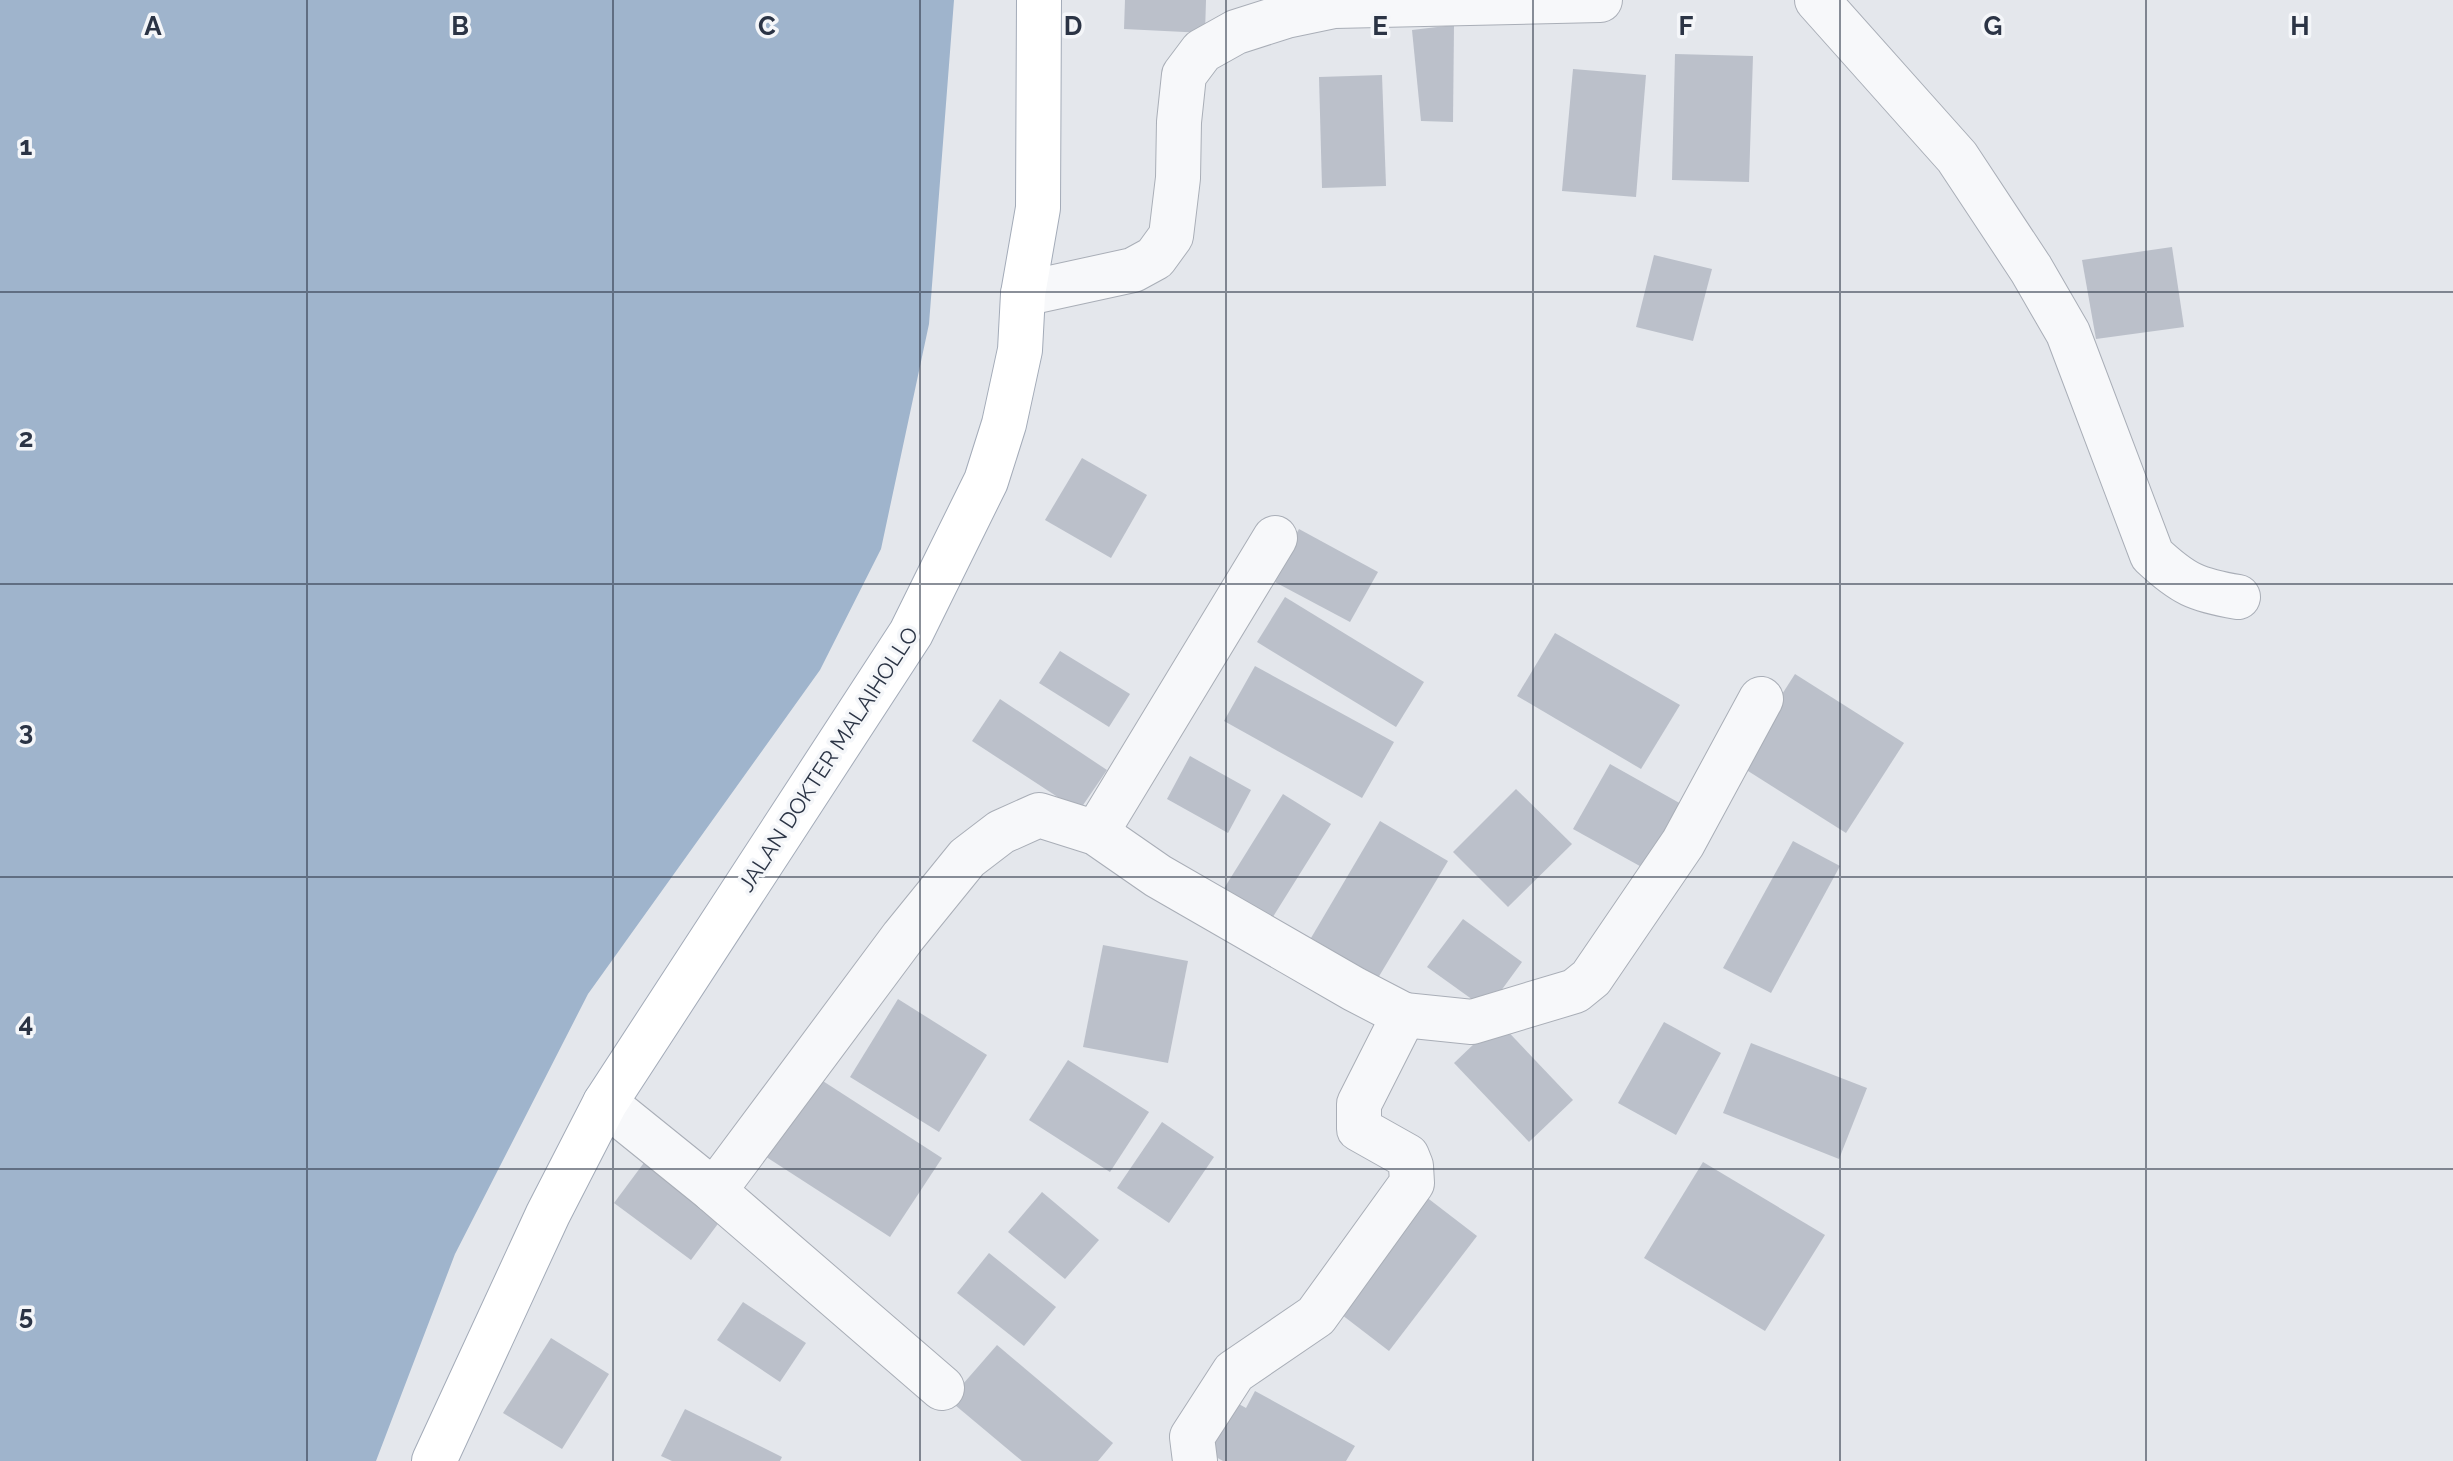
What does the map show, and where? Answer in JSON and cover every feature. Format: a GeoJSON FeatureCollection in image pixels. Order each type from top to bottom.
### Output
{"type":"FeatureCollection","features":[{"type":"Feature","properties":{"kind":"main road","name":"JALAN DOKTER MALAIHOLLO"},"geometry":{"type":"LineString","coordinates":[[434,1461],[548,1214],[605,1103],[911,633],[986,481],[1004,424],[1020,350],[1023,294],[1038,208],[1039,0]]}},
{"type":"Feature","properties":{"kind":"street"},"geometry":{"type":"LineString","coordinates":[[1023,294],[1133,270],[1155,258],[1171,236],[1184,75],[1202,51],[1236,32],[1286,16],[1334,6],[1600,0]]}},
{"type":"Feature","properties":{"kind":"street"},"geometry":{"type":"LineString","coordinates":[[1817,0],[1957,157],[2031,269],[2068,333],[2152,555],[2177,578],[2209,592],[2238,597]]}},
{"type":"Feature","properties":{"kind":"street"},"geometry":{"type":"LineString","coordinates":[[1096,833],[1275,538]]}},
{"type":"Feature","properties":{"kind":"street"},"geometry":{"type":"LineString","coordinates":[[714,1191],[903,937],[967,858],[1001,832],[1039,815],[1096,833],[1158,876],[1404,1015],[1472,1022],[1575,991],[1591,978],[1683,843],[1761,699]]}},
{"type":"Feature","properties":{"kind":"street"},"geometry":{"type":"LineString","coordinates":[[1195,1461],[1192,1437],[1234,1372],[1316,1316],[1412,1183],[1407,1156],[1359,1129],[1359,1104],[1404,1015]]}},
{"type":"Feature","properties":{"kind":"street"},"geometry":{"type":"LineString","coordinates":[[605,1103],[714,1191],[942,1388]]}},
{"type":"Feature","properties":{"kind":"water"},"geometry":{"type":"Polygon","coordinates":[[[0,0],[954,0],[929,324],[881,549],[820,670],[588,994],[455,1254],[376,1461],[0,1461],[0,0]]]}},
{"type":"Feature","properties":{"kind":"building"},"geometry":{"type":"Polygon","coordinates":[[[1125,0],[1206,0],[1205,33],[1124,29],[1125,0]]]}},
{"type":"Feature","properties":{"kind":"building"},"geometry":{"type":"Polygon","coordinates":[[[1454,25],[1453,122],[1421,121],[1412,30],[1454,25]]]}},
{"type":"Feature","properties":{"kind":"building"},"geometry":{"type":"Polygon","coordinates":[[[1675,54],[1753,56],[1749,182],[1672,180],[1675,54]]]}},
{"type":"Feature","properties":{"kind":"building"},"geometry":{"type":"Polygon","coordinates":[[[1573,69],[1646,75],[1636,197],[1562,191],[1573,69]]]}},
{"type":"Feature","properties":{"kind":"building"},"geometry":{"type":"Polygon","coordinates":[[[1382,75],[1386,186],[1322,188],[1319,77],[1382,75]]]}},
{"type":"Feature","properties":{"kind":"building"},"geometry":{"type":"Polygon","coordinates":[[[2172,247],[2184,327],[2096,339],[2082,260],[2172,247]]]}},
{"type":"Feature","properties":{"kind":"building"},"geometry":{"type":"Polygon","coordinates":[[[1654,255],[1712,269],[1693,341],[1636,327],[1654,255]]]}},
{"type":"Feature","properties":{"kind":"building"},"geometry":{"type":"Polygon","coordinates":[[[1082,458],[1147,495],[1111,558],[1045,520],[1082,458]]]}},
{"type":"Feature","properties":{"kind":"building"},"geometry":{"type":"Polygon","coordinates":[[[1299,529],[1378,572],[1350,622],[1271,580],[1299,529]]]}},
{"type":"Feature","properties":{"kind":"building"},"geometry":{"type":"Polygon","coordinates":[[[1285,597],[1424,682],[1396,727],[1257,642],[1285,597]]]}},
{"type":"Feature","properties":{"kind":"building"},"geometry":{"type":"Polygon","coordinates":[[[1555,633],[1680,705],[1641,769],[1517,696],[1555,633]]]}},
{"type":"Feature","properties":{"kind":"building"},"geometry":{"type":"Polygon","coordinates":[[[1060,651],[1130,694],[1109,727],[1039,683],[1060,651]]]}},
{"type":"Feature","properties":{"kind":"building"},"geometry":{"type":"Polygon","coordinates":[[[1255,666],[1394,742],[1362,798],[1224,721],[1255,666]]]}},
{"type":"Feature","properties":{"kind":"building"},"geometry":{"type":"Polygon","coordinates":[[[1795,674],[1904,743],[1846,833],[1737,764],[1795,674]]]}},
{"type":"Feature","properties":{"kind":"building"},"geometry":{"type":"Polygon","coordinates":[[[1000,699],[1107,770],[1079,811],[972,741],[1000,699]]]}},
{"type":"Feature","properties":{"kind":"building"},"geometry":{"type":"Polygon","coordinates":[[[1190,756],[1251,790],[1228,833],[1167,799],[1190,756]]]}},
{"type":"Feature","properties":{"kind":"building"},"geometry":{"type":"Polygon","coordinates":[[[1610,764],[1683,805],[1647,870],[1573,829],[1610,764]]]}},
{"type":"Feature","properties":{"kind":"building"},"geometry":{"type":"Polygon","coordinates":[[[1516,789],[1572,844],[1508,907],[1453,852],[1516,789]]]}},
{"type":"Feature","properties":{"kind":"building"},"geometry":{"type":"Polygon","coordinates":[[[1283,794],[1331,824],[1271,920],[1223,890],[1283,794]]]}},
{"type":"Feature","properties":{"kind":"building"},"geometry":{"type":"Polygon","coordinates":[[[1380,821],[1448,861],[1378,978],[1311,938],[1380,821]]]}},
{"type":"Feature","properties":{"kind":"building"},"geometry":{"type":"Polygon","coordinates":[[[1793,841],[1840,866],[1771,993],[1723,968],[1793,841]]]}},
{"type":"Feature","properties":{"kind":"building"},"geometry":{"type":"Polygon","coordinates":[[[1463,919],[1522,962],[1487,1010],[1427,967],[1463,919]]]}},
{"type":"Feature","properties":{"kind":"building"},"geometry":{"type":"Polygon","coordinates":[[[1103,945],[1188,961],[1168,1063],[1083,1047],[1103,945]]]}},
{"type":"Feature","properties":{"kind":"building"},"geometry":{"type":"Polygon","coordinates":[[[898,999],[987,1055],[939,1132],[850,1077],[898,999]]]}},
{"type":"Feature","properties":{"kind":"building"},"geometry":{"type":"Polygon","coordinates":[[[1498,1021],[1573,1100],[1529,1142],[1454,1063],[1498,1021]]]}},
{"type":"Feature","properties":{"kind":"building"},"geometry":{"type":"Polygon","coordinates":[[[1664,1022],[1721,1053],[1676,1135],[1618,1103],[1664,1022]]]}},
{"type":"Feature","properties":{"kind":"building"},"geometry":{"type":"Polygon","coordinates":[[[1751,1043],[1867,1088],[1839,1159],[1723,1113],[1751,1043]]]}},
{"type":"Feature","properties":{"kind":"building"},"geometry":{"type":"Polygon","coordinates":[[[1068,1060],[1149,1112],[1110,1172],[1029,1120],[1068,1060]]]}},
{"type":"Feature","properties":{"kind":"building"},"geometry":{"type":"Polygon","coordinates":[[[812,1074],[942,1158],[890,1237],[760,1153],[812,1074]]]}},
{"type":"Feature","properties":{"kind":"building"},"geometry":{"type":"Polygon","coordinates":[[[1162,1122],[1214,1157],[1169,1223],[1117,1188],[1162,1122]]]}},
{"type":"Feature","properties":{"kind":"building"},"geometry":{"type":"Polygon","coordinates":[[[646,1160],[723,1217],[691,1260],[614,1203],[646,1160]]]}},
{"type":"Feature","properties":{"kind":"building"},"geometry":{"type":"Polygon","coordinates":[[[1703,1162],[1825,1235],[1765,1331],[1644,1258],[1703,1162]]]}},
{"type":"Feature","properties":{"kind":"building"},"geometry":{"type":"Polygon","coordinates":[[[1042,1192],[1099,1240],[1065,1279],[1008,1232],[1042,1192]]]}},
{"type":"Feature","properties":{"kind":"building"},"geometry":{"type":"Polygon","coordinates":[[[1421,1193],[1477,1236],[1389,1351],[1333,1308],[1421,1193]]]}},
{"type":"Feature","properties":{"kind":"building"},"geometry":{"type":"Polygon","coordinates":[[[989,1253],[1056,1307],[1024,1346],[957,1293],[989,1253]]]}},
{"type":"Feature","properties":{"kind":"building"},"geometry":{"type":"Polygon","coordinates":[[[743,1302],[806,1343],[780,1382],[717,1340],[743,1302]]]}},
{"type":"Feature","properties":{"kind":"building"},"geometry":{"type":"Polygon","coordinates":[[[551,1338],[609,1374],[562,1449],[503,1413],[551,1338]]]}},
{"type":"Feature","properties":{"kind":"building"},"geometry":{"type":"Polygon","coordinates":[[[997,1345],[1113,1443],[1098,1461],[1022,1461],[949,1400],[997,1345]]]}},
{"type":"Feature","properties":{"kind":"building"},"geometry":{"type":"Polygon","coordinates":[[[1255,1391],[1355,1446],[1346,1461],[1223,1461],[1202,1449],[1230,1399],[1246,1408],[1255,1391]]]}},
{"type":"Feature","properties":{"kind":"building"},"geometry":{"type":"Polygon","coordinates":[[[685,1409],[782,1457],[780,1461],[672,1461],[661,1456],[685,1409]]]}}]}
